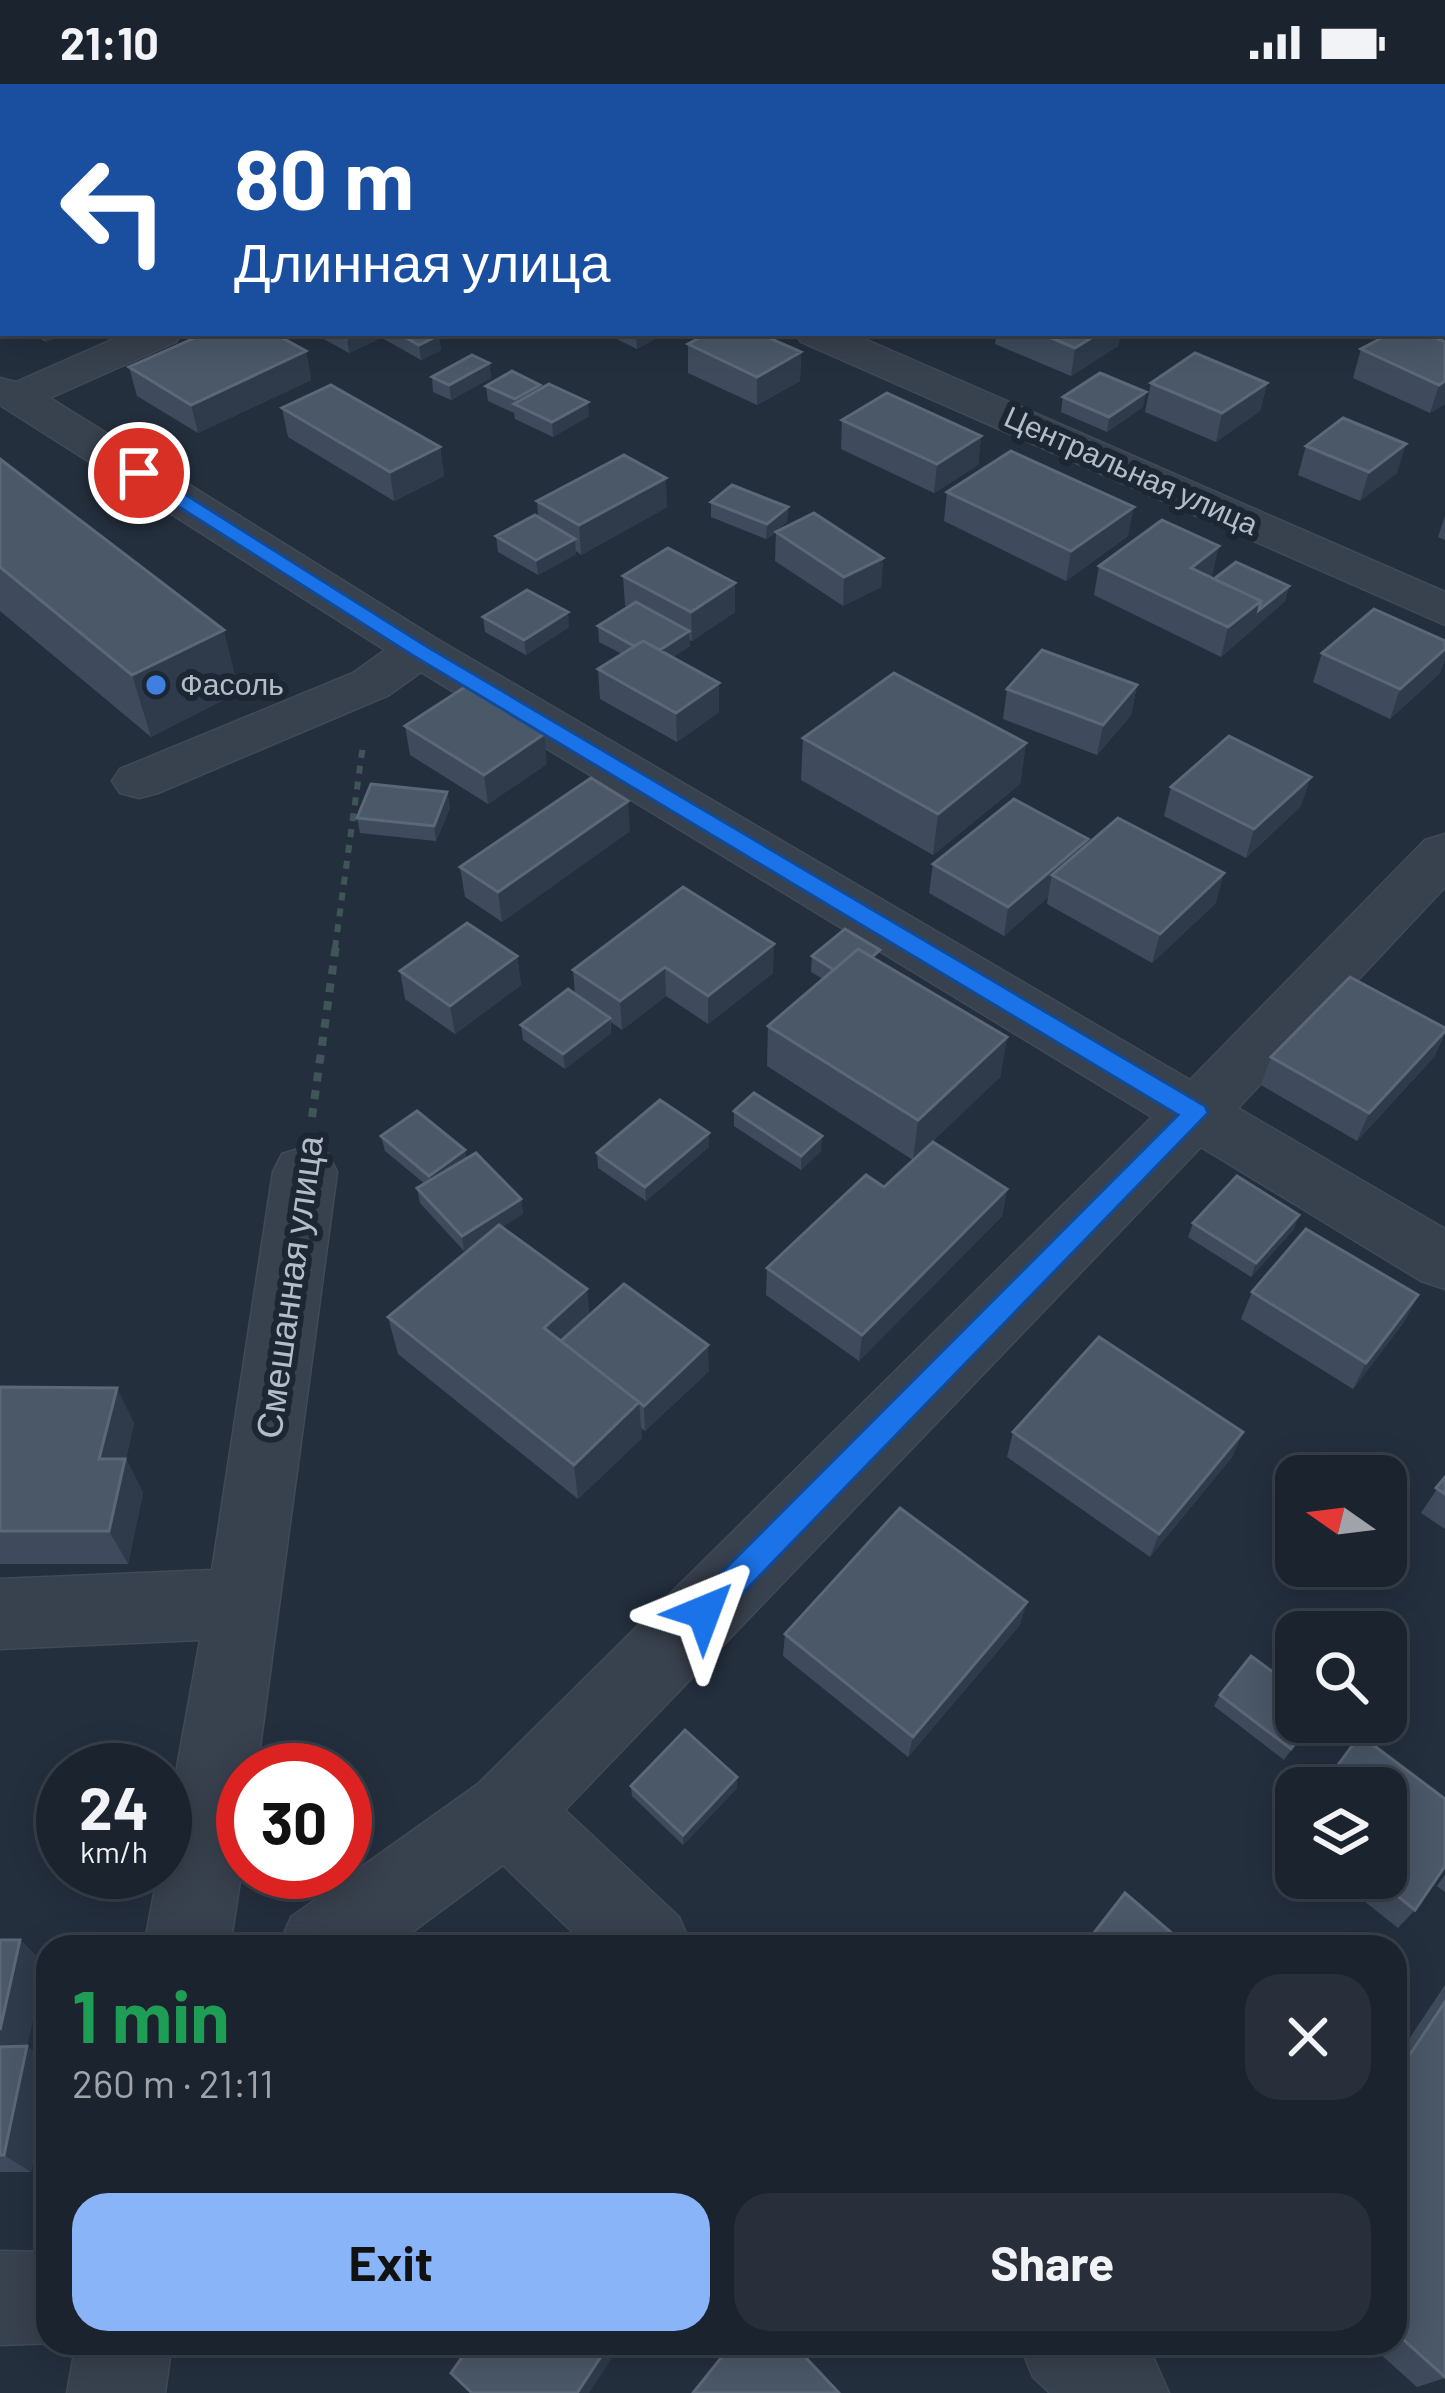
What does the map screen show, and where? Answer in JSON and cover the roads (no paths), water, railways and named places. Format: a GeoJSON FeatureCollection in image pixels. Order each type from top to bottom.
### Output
{"type":"FeatureCollection","features":[{"type":"Feature","properties":{"kind":"street"},"geometry":{"type":"LineString","coordinates":[[9,394],[154,336]]}},
{"type":"Feature","properties":{"kind":"street","name":"Центральная улица"},"geometry":{"type":"LineString","coordinates":[[823,336],[1445,610]]}},
{"type":"Feature","properties":{"kind":"street"},"geometry":{"type":"LineString","coordinates":[[9,394],[419,650],[1445,1262]]}},
{"type":"Feature","properties":{"kind":"street"},"geometry":{"type":"LineString","coordinates":[[139,782],[371,684],[419,650]]}},
{"type":"Feature","properties":{"kind":"street"},"geometry":{"type":"LineString","coordinates":[[338,1935],[507,1812],[1196,1113],[1445,853]]}},
{"type":"Feature","properties":{"kind":"street","name":"Смешанная улица"},"geometry":{"type":"LineString","coordinates":[[189,1935],[245,1603],[305,1172]]}},
{"type":"Feature","properties":{"kind":"street"},"geometry":{"type":"LineString","coordinates":[[0,1614],[245,1603]]}},
{"type":"Feature","properties":{"kind":"street"},"geometry":{"type":"LineString","coordinates":[[507,1812],[637,1935]]}},
{"type":"Feature","properties":{"kind":"street"},"geometry":{"type":"LineString","coordinates":[[0,2298],[36,2299]]}},
{"type":"Feature","properties":{"kind":"street"},"geometry":{"type":"LineString","coordinates":[[116,2393],[122,2355]]}},
{"type":"Feature","properties":{"kind":"street"},"geometry":{"type":"LineString","coordinates":[[1080,2355],[1120,2393]]}},
{"type":"Feature","properties":{"kind":"place","name":"Фасоль"},"geometry":{"type":"Point","coordinates":[156,685]}}]}
